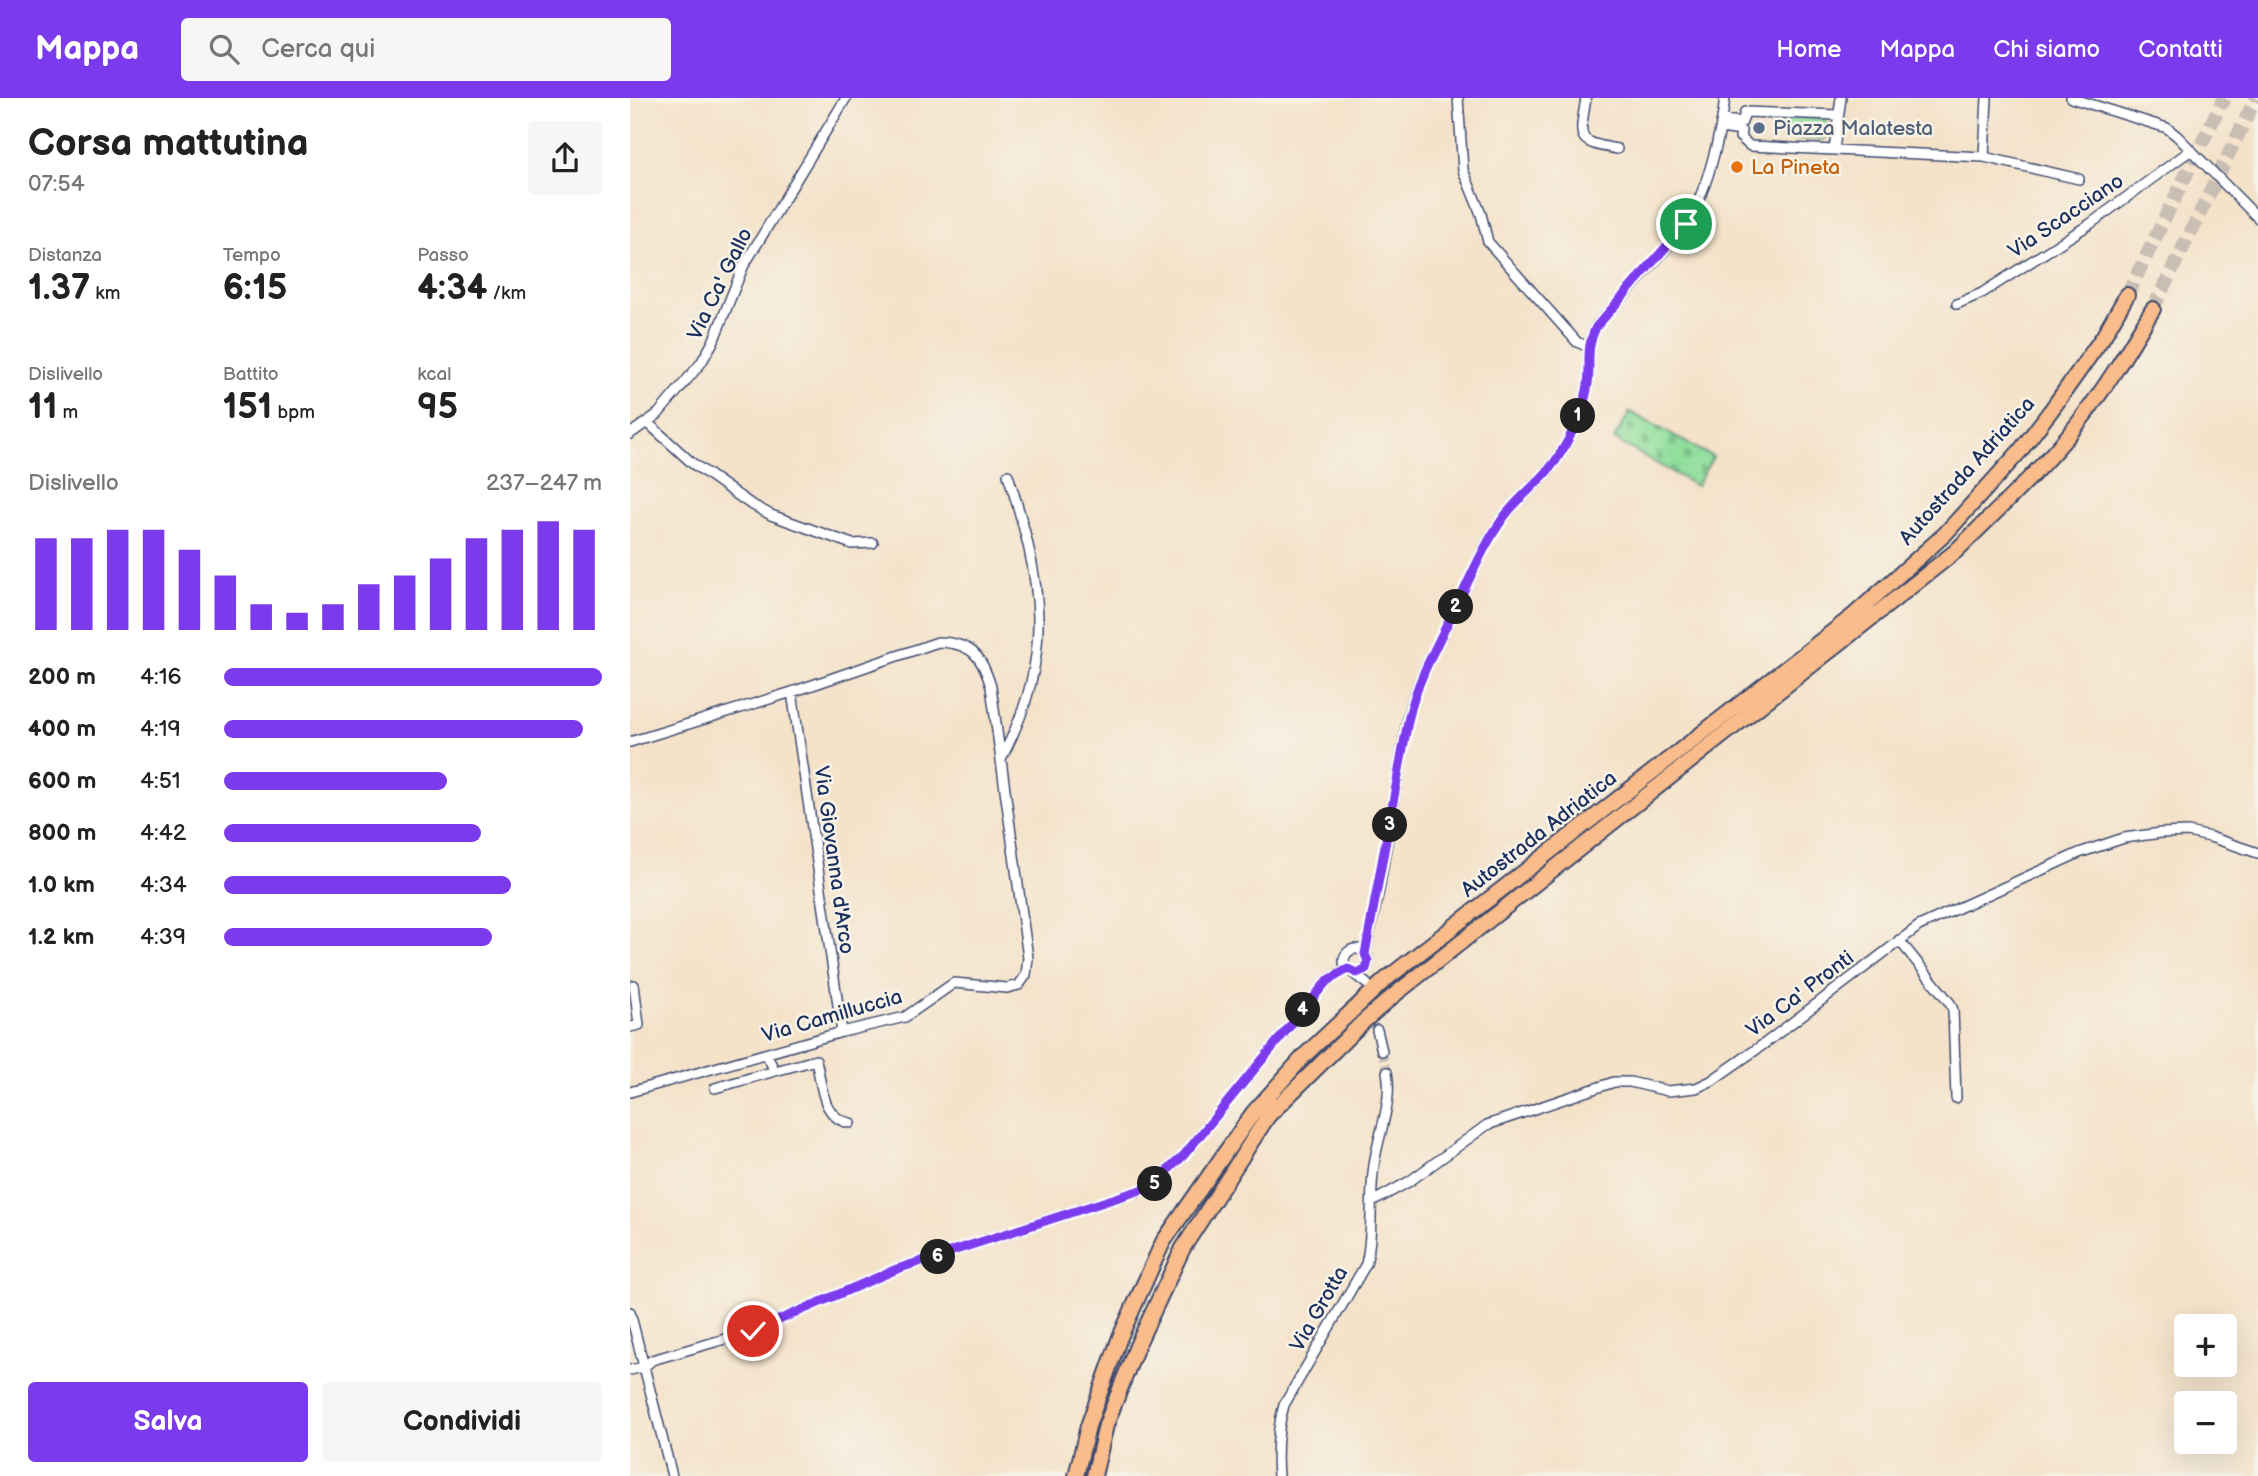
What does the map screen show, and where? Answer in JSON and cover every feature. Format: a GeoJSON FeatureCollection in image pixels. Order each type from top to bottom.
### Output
{"type":"FeatureCollection","features":[{"type":"Feature","properties":{"kind":"highway","name":"Autostrada Adriatica"},"geometry":{"type":"LineString","coordinates":[[1076,1476],[1088,1426],[1120,1337],[1163,1242],[1253,1113],[1305,1055],[1385,980],[1854,615],[1945,534],[2020,451],[2052,409],[2103,337],[2127,295]]}},
{"type":"Feature","properties":{"kind":"highway","name":"Autostrada Adriatica"},"geometry":{"type":"LineString","coordinates":[[1094,1476],[1106,1425],[1137,1346],[1182,1248],[1268,1115],[1363,1021],[1393,996],[1956,551],[2017,491],[2075,427],[2129,350],[2153,309]]}},
{"type":"Feature","properties":{"kind":"street","name":"Via Ca' Gallo"},"geometry":{"type":"LineString","coordinates":[[630,434],[648,423],[685,383],[713,342],[743,267],[846,98]]}},
{"type":"Feature","properties":{"kind":"street"},"geometry":{"type":"LineString","coordinates":[[1458,98],[1463,170],[1481,214],[1488,242],[1577,342],[1589,347]]}},
{"type":"Feature","properties":{"kind":"street"},"geometry":{"type":"LineString","coordinates":[[1586,98],[1581,129],[1583,138],[1591,145],[1617,149]]}},
{"type":"Feature","properties":{"kind":"street"},"geometry":{"type":"LineString","coordinates":[[630,1370],[644,1367],[652,1360],[753,1331],[897,1269],[1150,1187],[1184,1155],[1327,981],[1350,971],[1360,973],[1366,969],[1368,961],[1365,954],[1412,701],[1488,542],[1508,511],[1541,481],[1565,447],[1584,402],[1588,383],[1589,341],[1596,327],[1686,224],[1699,200],[1722,124],[1726,98]]}},
{"type":"Feature","properties":{"kind":"street"},"geometry":{"type":"LineString","coordinates":[[1834,149],[1841,98]]}},
{"type":"Feature","properties":{"kind":"street"},"geometry":{"type":"LineString","coordinates":[[1984,157],[1987,98]]}},
{"type":"Feature","properties":{"kind":"street"},"geometry":{"type":"LineString","coordinates":[[2071,98],[2167,128],[2258,218]]}},
{"type":"Feature","properties":{"kind":"street"},"geometry":{"type":"LineString","coordinates":[[1722,124],[1742,122],[1745,112],[1838,115]]}},
{"type":"Feature","properties":{"kind":"street"},"geometry":{"type":"LineString","coordinates":[[1722,124],[1741,131],[1740,137],[1750,146],[1984,157],[2079,179]]}},
{"type":"Feature","properties":{"kind":"street","name":"Via Scacciano"},"geometry":{"type":"LineString","coordinates":[[1957,304],[1982,293],[2090,225],[2191,150]]}},
{"type":"Feature","properties":{"kind":"street"},"geometry":{"type":"LineString","coordinates":[[648,423],[692,463],[771,515],[852,544],[873,543]]}},
{"type":"Feature","properties":{"kind":"street"},"geometry":{"type":"LineString","coordinates":[[1001,759],[1016,729],[1027,696],[1035,660],[1039,622],[1035,576],[1025,528],[1008,475]]}},
{"type":"Feature","properties":{"kind":"street","name":"Via Camilluccia"},"geometry":{"type":"LineString","coordinates":[[630,742],[792,692],[938,642],[958,643],[974,654],[985,667],[991,687],[1028,958],[1026,975],[1019,985],[1007,988],[954,983],[905,1017],[842,1032],[630,1092]]}},
{"type":"Feature","properties":{"kind":"street","name":"Via Giovanna d'Arco"},"geometry":{"type":"LineString","coordinates":[[792,692],[842,1032]]}},
{"type":"Feature","properties":{"kind":"street","name":"Via Ca' Pronti"},"geometry":{"type":"LineString","coordinates":[[1372,1202],[1410,1181],[1473,1133],[1497,1120],[1614,1082],[1630,1082],[1668,1091],[1683,1091],[1703,1084],[1764,1044],[1919,926],[2079,853],[2124,838],[2188,832],[2210,836],[2258,853]]}},
{"type":"Feature","properties":{"kind":"street"},"geometry":{"type":"LineString","coordinates":[[1899,940],[1953,1010],[1956,1098]]}},
{"type":"Feature","properties":{"kind":"street"},"geometry":{"type":"LineString","coordinates":[[1350,971],[1345,962],[1349,953],[1355,950],[1365,954]]}},
{"type":"Feature","properties":{"kind":"street"},"geometry":{"type":"LineString","coordinates":[[630,1027],[639,1026],[634,985]]}},
{"type":"Feature","properties":{"kind":"street"},"geometry":{"type":"LineString","coordinates":[[1377,1030],[1382,1052]]}},
{"type":"Feature","properties":{"kind":"street"},"geometry":{"type":"LineString","coordinates":[[766,1054],[775,1071]]}},
{"type":"Feature","properties":{"kind":"street"},"geometry":{"type":"LineString","coordinates":[[715,1088],[816,1060],[830,1114],[840,1121],[850,1123]]}},
{"type":"Feature","properties":{"kind":"street","name":"Via Grotta"},"geometry":{"type":"LineString","coordinates":[[1278,1476],[1278,1423],[1284,1405],[1366,1264],[1374,1167],[1388,1098],[1387,1072]]}},
{"type":"Feature","properties":{"kind":"street"},"geometry":{"type":"LineString","coordinates":[[630,1312],[672,1476]]}},
{"type":"Feature","properties":{"kind":"green space"},"geometry":{"type":"Polygon","coordinates":[[[1785,117],[1822,118],[1827,122],[1827,136],[1823,140],[1784,138],[1780,135],[1781,121],[1785,117]]]}},
{"type":"Feature","properties":{"kind":"green space"},"geometry":{"type":"Polygon","coordinates":[[[1630,412],[1713,457],[1696,486],[1614,439],[1630,412]]]}},
{"type":"Feature","properties":{"kind":"tunnel"},"geometry":{"type":"LineString","coordinates":[[2127,295],[2224,98]]}},
{"type":"Feature","properties":{"kind":"tunnel"},"geometry":{"type":"LineString","coordinates":[[2153,309],[2256,98]]}},
{"type":"Feature","properties":{"kind":"tunnel"},"geometry":{"type":"LineString","coordinates":[[1382,1051],[1387,1072]]}},
{"type":"Feature","properties":{"kind":"place","name":"Piazza Malatesta"},"geometry":{"type":"Point","coordinates":[1759,128]}},
{"type":"Feature","properties":{"kind":"place","name":"La Pineta"},"geometry":{"type":"Point","coordinates":[1737,167]}},
{"type":"Feature","properties":{"kind":"route"},"geometry":{"type":"LineString","coordinates":[[753,1331],[897,1269],[1150,1187],[1184,1155],[1327,981],[1348,969],[1357,973],[1366,969],[1368,961],[1365,954],[1379,890],[1408,721],[1412,701],[1422,676],[1488,542],[1508,511],[1541,481],[1565,447],[1584,402],[1588,383],[1589,341],[1596,327],[1686,224]]}}]}
